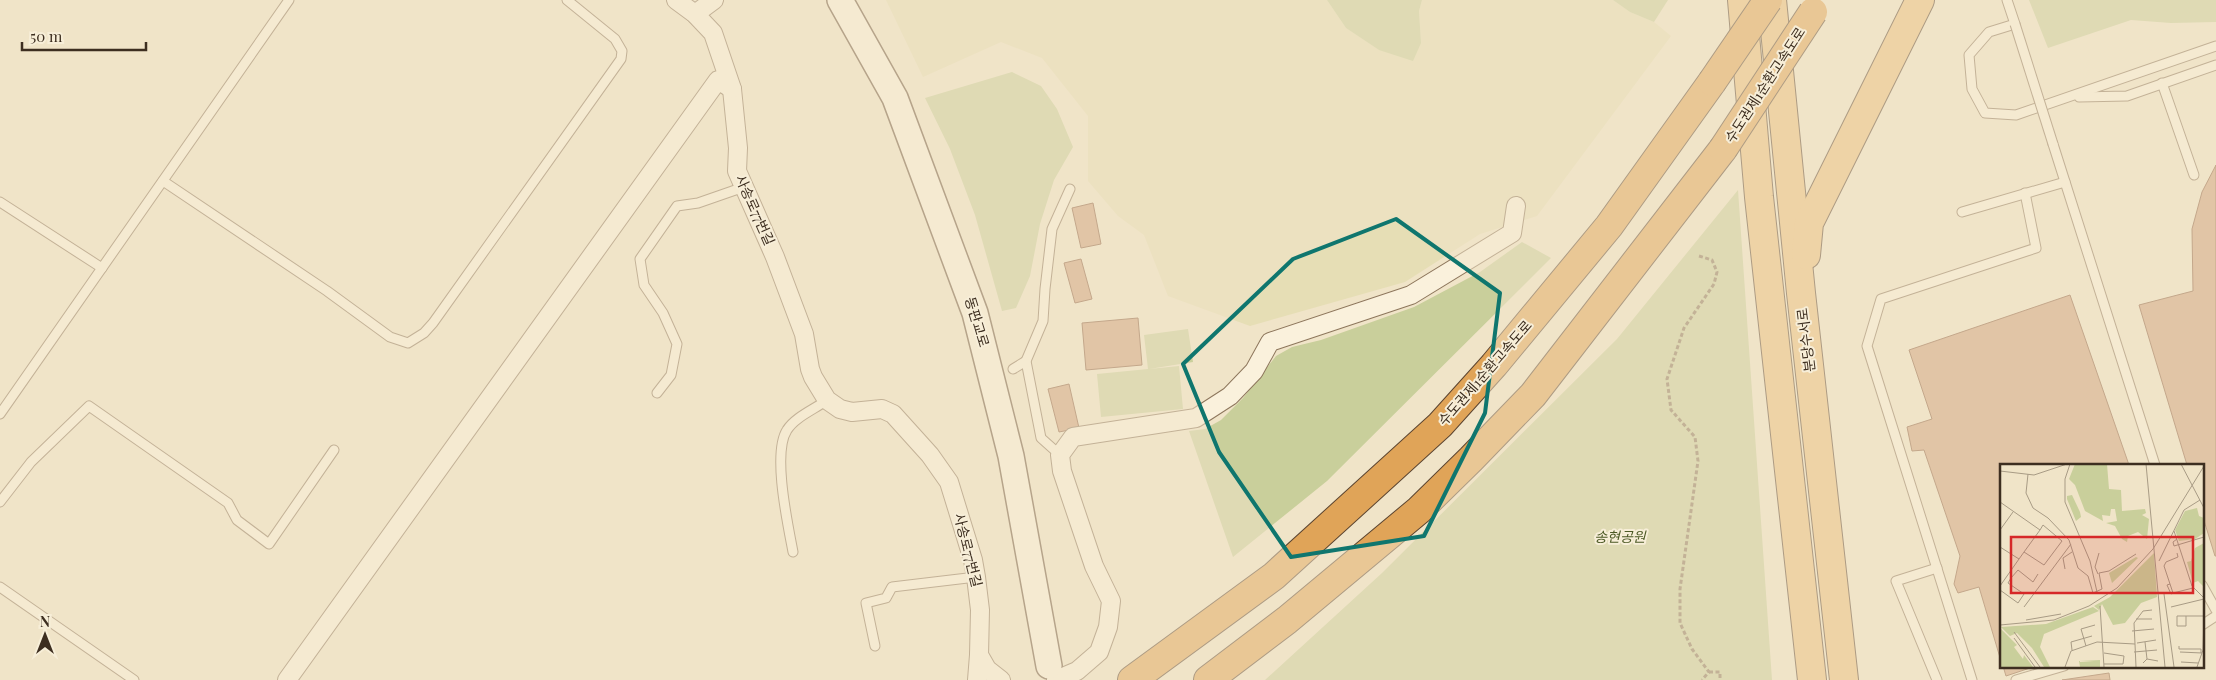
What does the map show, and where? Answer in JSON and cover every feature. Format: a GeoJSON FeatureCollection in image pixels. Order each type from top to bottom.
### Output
{"type":"FeatureCollection","features":[{"type":"Feature","properties":{"kind":"highway"},"geometry":{"type":"LineString","coordinates":[[1742,0],[1760,206],[1812,680]]}},
{"type":"Feature","properties":{"kind":"highway","name":"수도권제1순환고속도로"},"geometry":{"type":"LineString","coordinates":[[1132,680],[1274,576],[1440,425],[1494,365],[1610,226],[1768,0]]}},
{"type":"Feature","properties":{"kind":"highway","name":"분당수서로"},"geometry":{"type":"LineString","coordinates":[[1772,0],[1801,293],[1844,680]]}},
{"type":"Feature","properties":{"kind":"highway"},"geometry":{"type":"LineString","coordinates":[[1801,293],[1810,223],[1920,0]]}},
{"type":"Feature","properties":{"kind":"highway","name":"수도권제1순환고속도로"},"geometry":{"type":"LineString","coordinates":[[1208,680],[1286,620],[1419,510],[1533,395],[1722,149],[1816,6]]}},
{"type":"Feature","properties":{"kind":"highway"},"geometry":{"type":"LineString","coordinates":[[1829,539],[1859,680]]}},
{"type":"Feature","properties":{"kind":"main road","name":"동판교로"},"geometry":{"type":"LineString","coordinates":[[840,0],[895,98],[975,313],[1011,456],[1053,673]]}},
{"type":"Feature","properties":{"kind":"street","name":"사송로77번길"},"geometry":{"type":"LineString","coordinates":[[676,0],[695,14],[713,33],[732,89],[738,148],[737,171],[775,258],[804,334],[810,369],[827,400],[832,405],[848,412],[876,409],[890,412],[930,455],[949,482],[973,560],[976,577],[980,610],[977,680]]}},
{"type":"Feature","properties":{"kind":"street"},"geometry":{"type":"LineString","coordinates":[[695,14],[714,0]]}},
{"type":"Feature","properties":{"kind":"street"},"geometry":{"type":"LineString","coordinates":[[287,680],[718,80],[732,89]]}},
{"type":"Feature","properties":{"kind":"street"},"geometry":{"type":"LineString","coordinates":[[1053,673],[1078,671],[1099,652],[1108,627],[1111,601],[1094,566],[1062,472],[1060,455],[1073,437],[1196,418],[1230,396],[1254,371],[1270,342],[1410,295],[1512,232],[1516,206]]}},
{"type":"Feature","properties":{"kind":"street"},"geometry":{"type":"LineString","coordinates":[[979,655],[988,669],[1001,680]]}},
{"type":"Feature","properties":{"kind":"lane"},"geometry":{"type":"LineString","coordinates":[[0,414],[289,0]]}},
{"type":"Feature","properties":{"kind":"lane"},"geometry":{"type":"LineString","coordinates":[[163,181],[327,291],[390,337],[408,343],[424,333],[433,323],[621,59],[622,51],[615,39],[567,0]]}},
{"type":"Feature","properties":{"kind":"lane"},"geometry":{"type":"LineString","coordinates":[[2006,0],[2154,464]]}},
{"type":"Feature","properties":{"kind":"lane"},"geometry":{"type":"LineString","coordinates":[[2015,24],[1989,32],[1969,55],[1972,89],[1985,113],[2016,115],[2216,46]]}},
{"type":"Feature","properties":{"kind":"lane"},"geometry":{"type":"LineString","coordinates":[[2069,97],[2127,96],[2216,65]]}},
{"type":"Feature","properties":{"kind":"lane"},"geometry":{"type":"LineString","coordinates":[[2162,83],[2194,175]]}},
{"type":"Feature","properties":{"kind":"lane"},"geometry":{"type":"LineString","coordinates":[[1962,212],[2065,182]]}},
{"type":"Feature","properties":{"kind":"lane"},"geometry":{"type":"LineString","coordinates":[[657,394],[671,375],[677,344],[663,313],[644,285],[640,259],[677,206],[698,203],[744,187]]}},
{"type":"Feature","properties":{"kind":"lane"},"geometry":{"type":"LineString","coordinates":[[1060,455],[1041,438],[1026,361],[1043,321],[1052,229],[1070,189]]}},
{"type":"Feature","properties":{"kind":"lane"},"geometry":{"type":"LineString","coordinates":[[1972,680],[1867,346],[1881,299],[2036,248],[2025,194]]}},
{"type":"Feature","properties":{"kind":"lane"},"geometry":{"type":"LineString","coordinates":[[0,202],[102,268]]}},
{"type":"Feature","properties":{"kind":"lane"},"geometry":{"type":"LineString","coordinates":[[1013,369],[1026,361]]}},
{"type":"Feature","properties":{"kind":"lane"},"geometry":{"type":"LineString","coordinates":[[793,552],[782,488],[784,436],[793,423],[827,400]]}},
{"type":"Feature","properties":{"kind":"lane"},"geometry":{"type":"LineString","coordinates":[[0,502],[31,462],[89,406],[228,503],[238,520],[269,544],[334,450]]}},
{"type":"Feature","properties":{"kind":"lane"},"geometry":{"type":"LineString","coordinates":[[1937,568],[1896,581],[1938,680]]}},
{"type":"Feature","properties":{"kind":"lane"},"geometry":{"type":"LineString","coordinates":[[875,646],[866,603],[886,598],[892,587],[976,577]]}},
{"type":"Feature","properties":{"kind":"lane"},"geometry":{"type":"LineString","coordinates":[[0,587],[134,680]]}},
{"type":"Feature","properties":{"kind":"lane"},"geometry":{"type":"LineString","coordinates":[[2204,589],[2216,610]]}},
{"type":"Feature","properties":{"kind":"lane"},"geometry":{"type":"LineString","coordinates":[[2204,624],[2216,616]]}},
{"type":"Feature","properties":{"kind":"lane"},"geometry":{"type":"LineString","coordinates":[[2016,680],[2057,668]]}},
{"type":"Feature","properties":{"kind":"path"},"geometry":{"type":"LineString","coordinates":[[1699,256],[1712,260],[1717,272],[1714,284],[1684,328],[1667,379],[1671,410],[1695,437],[1698,461],[1680,589],[1680,623],[1692,649],[1709,672]]}},
{"type":"Feature","properties":{"kind":"path"},"geometry":{"type":"LineString","coordinates":[[1702,680],[1709,672],[1720,672],[1720,680]]}},
{"type":"Feature","properties":{"kind":"highlighted area"},"geometry":{"type":"Polygon","coordinates":[[[1396,219],[1500,293],[1485,413],[1424,536],[1291,557],[1219,452],[1183,364],[1293,259],[1396,219]]]}},
{"type":"Feature","properties":{"kind":"shaded area"},"geometry":{"type":"Polygon","coordinates":[[[886,0],[1327,0],[1346,28],[1379,50],[1421,43],[1419,11],[1422,0],[1613,0],[1630,12],[1654,22],[1671,36],[1537,216],[1480,234],[1405,282],[1250,326],[1168,296],[1144,235],[1118,216],[1088,181],[1088,116],[1042,58],[1001,42],[923,77],[886,0]]]}},
{"type":"Feature","properties":{"kind":"green space"},"geometry":{"type":"Polygon","coordinates":[[[1327,0],[1422,0],[1419,11],[1421,43],[1413,61],[1379,50],[1346,28],[1327,0]]]}},
{"type":"Feature","properties":{"kind":"green space"},"geometry":{"type":"Polygon","coordinates":[[[1613,0],[1668,0],[1654,22],[1630,12],[1613,0]]]}},
{"type":"Feature","properties":{"kind":"green space"},"geometry":{"type":"Polygon","coordinates":[[[2029,0],[2216,0],[2216,22],[2171,23],[2131,20],[2048,48],[2029,0]]]}},
{"type":"Feature","properties":{"kind":"green space"},"geometry":{"type":"Polygon","coordinates":[[[1012,72],[1041,86],[1057,109],[1073,147],[1054,180],[1040,224],[1030,276],[1016,308],[1002,311],[975,215],[950,149],[925,98],[1012,72]]]}},
{"type":"Feature","properties":{"kind":"green space","name":"송현공원"},"geometry":{"type":"Polygon","coordinates":[[[1738,190],[1772,680],[1265,680],[1382,573],[1617,339],[1738,190]]]}},
{"type":"Feature","properties":{"kind":"green space"},"geometry":{"type":"Polygon","coordinates":[[[1522,242],[1551,258],[1327,481],[1233,557],[1189,431],[1205,429],[1221,420],[1243,398],[1276,356],[1292,347],[1321,340],[1414,307],[1480,272],[1522,242]]]}},
{"type":"Feature","properties":{"kind":"green space"},"geometry":{"type":"Polygon","coordinates":[[[1188,329],[1193,362],[1149,369],[1179,366],[1183,409],[1101,417],[1097,374],[1148,369],[1144,335],[1188,329]]]}},
{"type":"Feature","properties":{"kind":"building"},"geometry":{"type":"Polygon","coordinates":[[[2216,165],[2216,556],[2204,520],[2204,464],[2187,464],[2139,305],[2193,291],[2192,229],[2202,192],[2216,165]]]}},
{"type":"Feature","properties":{"kind":"building"},"geometry":{"type":"Polygon","coordinates":[[[1093,203],[1101,244],[1081,248],[1072,208],[1093,203]]]}},
{"type":"Feature","properties":{"kind":"building"},"geometry":{"type":"Polygon","coordinates":[[[1081,259],[1092,299],[1075,303],[1064,263],[1081,259]]]}},
{"type":"Feature","properties":{"kind":"building"},"geometry":{"type":"Polygon","coordinates":[[[2070,295],[2129,464],[2000,464],[2000,658],[1979,587],[1958,593],[1954,584],[1960,556],[1924,450],[1912,451],[1907,427],[1932,419],[1909,350],[2070,295]]]}},
{"type":"Feature","properties":{"kind":"building"},"geometry":{"type":"Polygon","coordinates":[[[1138,318],[1142,365],[1086,370],[1082,323],[1138,318]]]}},
{"type":"Feature","properties":{"kind":"building"},"geometry":{"type":"Polygon","coordinates":[[[1069,384],[1079,428],[1059,432],[1048,389],[1069,384]]]}},
{"type":"Feature","properties":{"kind":"building"},"geometry":{"type":"Polygon","coordinates":[[[2004,668],[2030,668],[2006,676],[2004,668]]]}},
{"type":"Feature","properties":{"kind":"building"},"geometry":{"type":"Polygon","coordinates":[[[2109,673],[2110,680],[2062,680],[2109,673]]]}}]}
